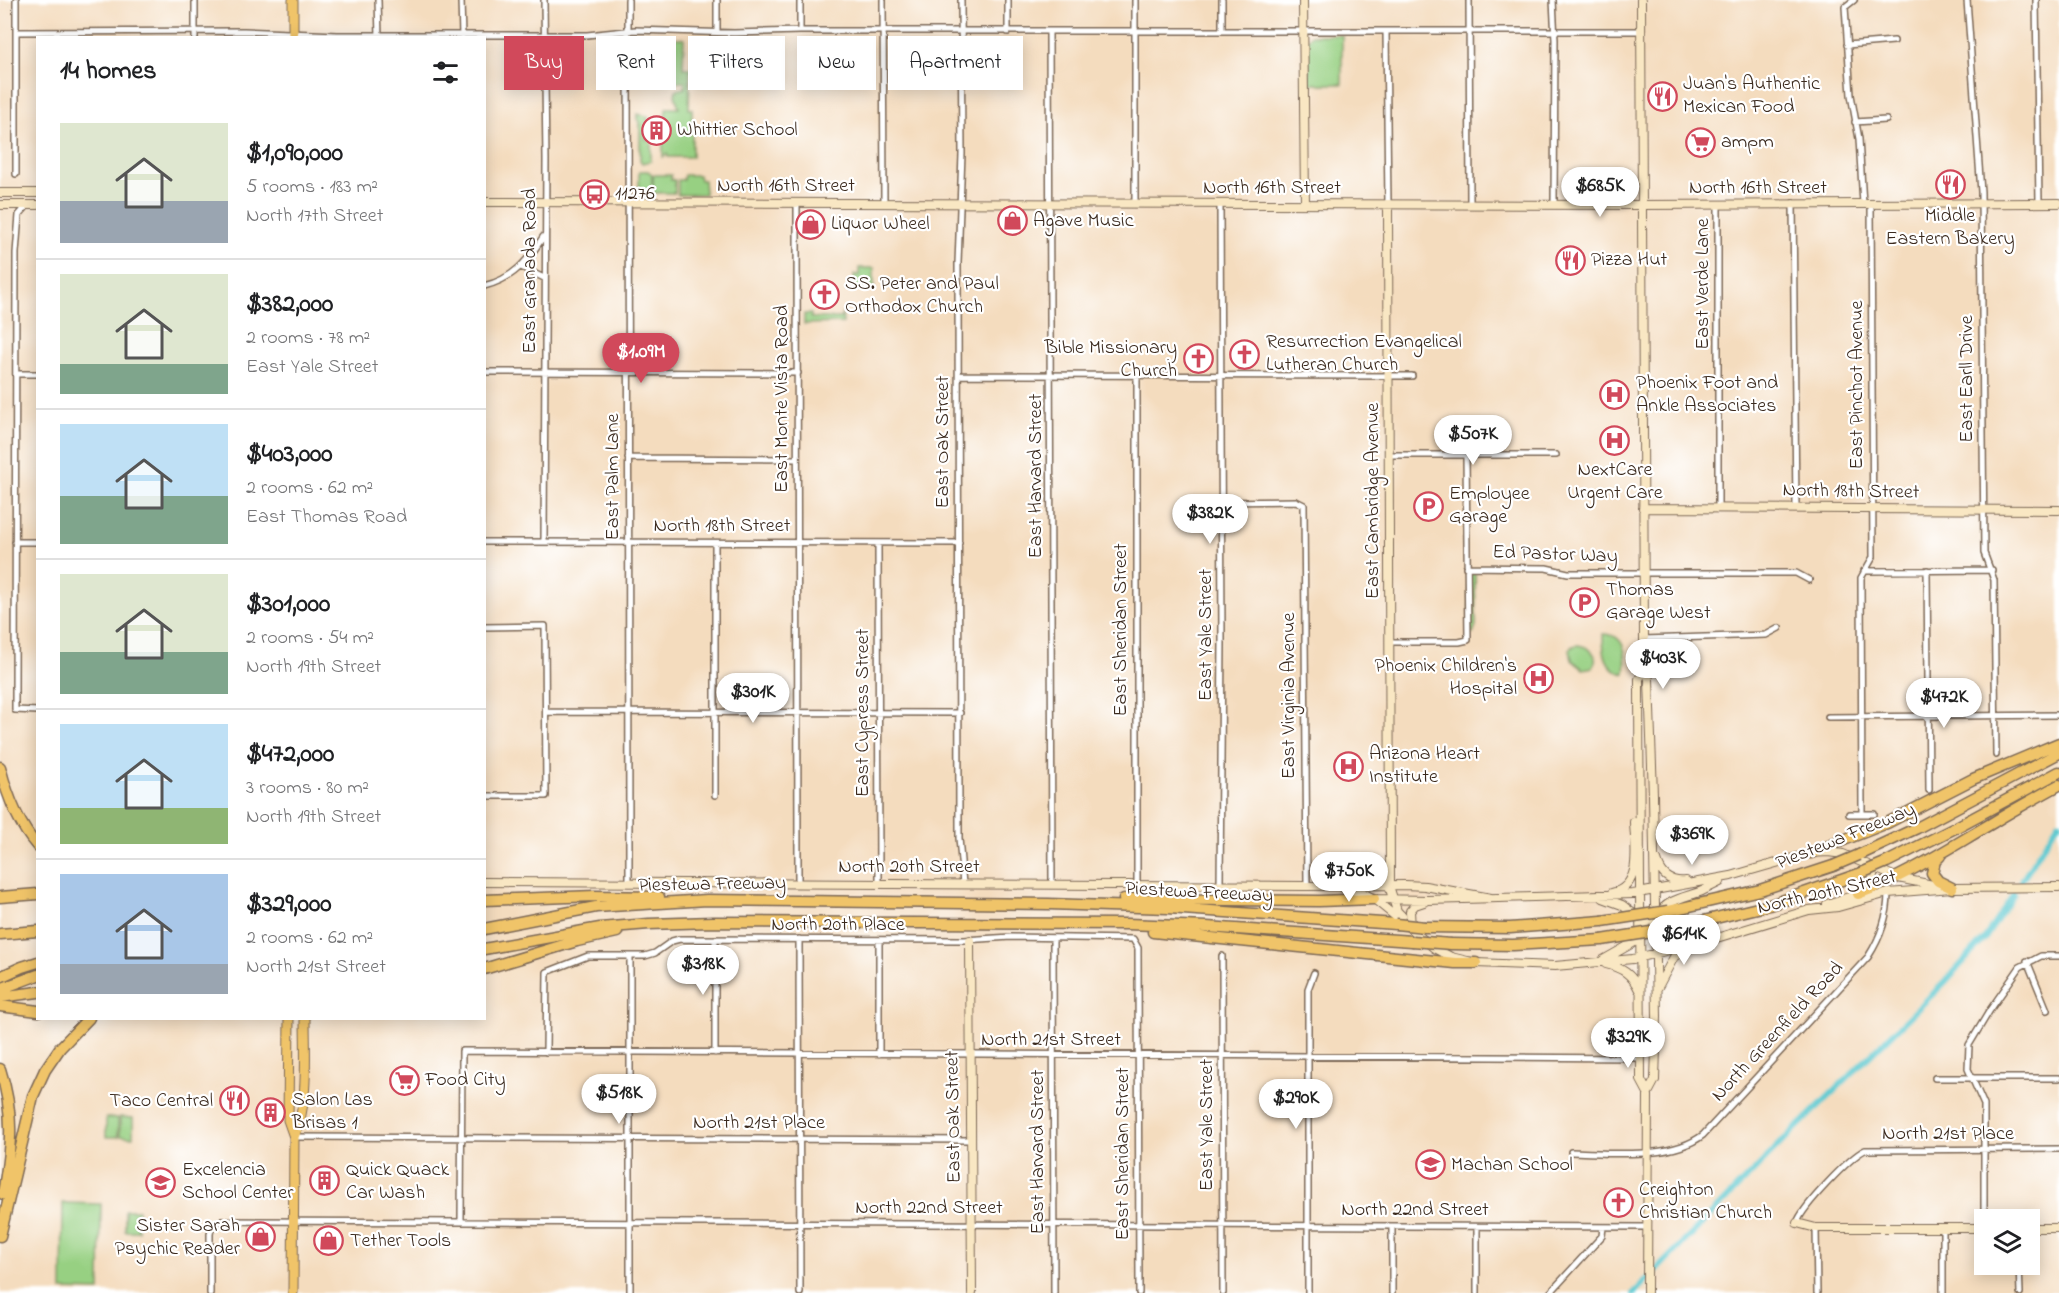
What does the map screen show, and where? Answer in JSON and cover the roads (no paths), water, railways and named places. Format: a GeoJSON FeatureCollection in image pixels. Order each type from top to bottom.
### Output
{"type":"FeatureCollection","features":[{"type":"Feature","properties":{"kind":"highway"},"geometry":{"type":"LineString","coordinates":[[1811,853],[1887,823],[1973,779],[2059,743]]}},
{"type":"Feature","properties":{"kind":"highway","name":"Piestewa Freeway"},"geometry":{"type":"LineString","coordinates":[[486,929],[596,907],[707,900],[1048,904],[1168,908],[1425,927],[1510,928],[1602,921],[1676,910],[1760,890],[1833,866],[1947,813],[2059,753]]}},
{"type":"Feature","properties":{"kind":"highway"},"geometry":{"type":"LineString","coordinates":[[0,766],[16,814],[36,845]]}},
{"type":"Feature","properties":{"kind":"highway","name":"Piestewa Freeway"},"geometry":{"type":"LineString","coordinates":[[486,949],[600,928],[712,922],[1118,924],[1207,927],[1451,944],[1514,945],[1602,940],[1679,927],[1770,905],[1859,874],[1953,829],[2059,772]]}},
{"type":"Feature","properties":{"kind":"highway"},"geometry":{"type":"LineString","coordinates":[[1858,894],[1898,878],[1941,855],[2055,787]]}},
{"type":"Feature","properties":{"kind":"highway"},"geometry":{"type":"LineString","coordinates":[[1941,855],[1935,861],[1932,873],[1938,881],[1952,888]]}},
{"type":"Feature","properties":{"kind":"highway"},"geometry":{"type":"LineString","coordinates":[[0,897],[36,894]]}},
{"type":"Feature","properties":{"kind":"highway"},"geometry":{"type":"LineString","coordinates":[[486,900],[643,896],[707,900]]}},
{"type":"Feature","properties":{"kind":"highway"},"geometry":{"type":"LineString","coordinates":[[1048,904],[1089,899],[1319,901],[1374,899]]}},
{"type":"Feature","properties":{"kind":"highway"},"geometry":{"type":"LineString","coordinates":[[486,968],[577,941],[649,924]]}},
{"type":"Feature","properties":{"kind":"highway"},"geometry":{"type":"LineString","coordinates":[[1048,924],[1088,930],[1167,933],[1319,950],[1476,963]]}},
{"type":"Feature","properties":{"kind":"highway"},"geometry":{"type":"LineString","coordinates":[[0,936],[36,931]]}},
{"type":"Feature","properties":{"kind":"highway"},"geometry":{"type":"LineString","coordinates":[[0,936],[36,938]]}},
{"type":"Feature","properties":{"kind":"highway"},"geometry":{"type":"LineString","coordinates":[[0,977],[36,964]]}},
{"type":"Feature","properties":{"kind":"highway"},"geometry":{"type":"LineString","coordinates":[[0,989],[36,976]]}},
{"type":"Feature","properties":{"kind":"highway"},"geometry":{"type":"LineString","coordinates":[[0,997],[36,992]]}},
{"type":"Feature","properties":{"kind":"highway"},"geometry":{"type":"LineString","coordinates":[[0,1006],[36,1011]]}},
{"type":"Feature","properties":{"kind":"highway"},"geometry":{"type":"LineString","coordinates":[[0,1236],[33,1096],[45,1070],[60,1048],[87,1020]]}},
{"type":"Feature","properties":{"kind":"highway"},"geometry":{"type":"LineString","coordinates":[[0,1069],[12,1127],[0,1212]]}},
{"type":"Feature","properties":{"kind":"main road"},"geometry":{"type":"LineString","coordinates":[[293,0],[293,35]]}},
{"type":"Feature","properties":{"kind":"main road"},"geometry":{"type":"LineString","coordinates":[[1303,0],[1305,204]]}},
{"type":"Feature","properties":{"kind":"main road"},"geometry":{"type":"LineString","coordinates":[[1641,0],[1644,639],[1645,669],[1649,679],[1655,891],[1649,923],[1641,944],[1641,1080],[1648,1093]]}},
{"type":"Feature","properties":{"kind":"main road"},"geometry":{"type":"LineString","coordinates":[[0,193],[36,193]]}},
{"type":"Feature","properties":{"kind":"main road","name":"North 16th Street"},"geometry":{"type":"LineString","coordinates":[[486,202],[1641,205],[2059,203]]}},
{"type":"Feature","properties":{"kind":"main road","name":"East Cambridge Avenue"},"geometry":{"type":"LineString","coordinates":[[1388,204],[1390,884],[1397,911],[1411,929]]}},
{"type":"Feature","properties":{"kind":"main road"},"geometry":{"type":"LineString","coordinates":[[0,205],[33,205]]}},
{"type":"Feature","properties":{"kind":"main road","name":"North 18th Street"},"geometry":{"type":"LineString","coordinates":[[1643,508],[2059,510]]}},
{"type":"Feature","properties":{"kind":"main road"},"geometry":{"type":"LineString","coordinates":[[1645,669],[1640,679],[1641,910],[1656,942],[1657,990],[1655,1080],[1648,1093],[1647,1290]]}},
{"type":"Feature","properties":{"kind":"main road"},"geometry":{"type":"LineString","coordinates":[[1591,896],[1621,890],[1632,879],[1635,865],[1634,816],[1640,798]]}},
{"type":"Feature","properties":{"kind":"main road"},"geometry":{"type":"LineString","coordinates":[[1654,850],[1662,872],[1673,881],[1731,876]]}},
{"type":"Feature","properties":{"kind":"main road","name":"North 20th Street"},"geometry":{"type":"LineString","coordinates":[[1374,899],[1428,900],[1641,893],[1731,876],[1811,853],[1828,852],[1844,854],[1898,878],[1952,888]]}},
{"type":"Feature","properties":{"kind":"main road"},"geometry":{"type":"LineString","coordinates":[[1809,910],[1858,894],[1862,888],[1872,882],[1875,869]]}},
{"type":"Feature","properties":{"kind":"main road"},"geometry":{"type":"LineString","coordinates":[[1600,962],[1629,946],[1663,906],[1673,900],[1702,891],[1731,876]]}},
{"type":"Feature","properties":{"kind":"main road","name":"North 20th Street"},"geometry":{"type":"LineString","coordinates":[[486,882],[1220,886],[1390,884],[1425,886],[1491,898]]}},
{"type":"Feature","properties":{"kind":"main road"},"geometry":{"type":"LineString","coordinates":[[1374,899],[1390,884]]}},
{"type":"Feature","properties":{"kind":"main road","name":"North 20th Street"},"geometry":{"type":"LineString","coordinates":[[1334,886],[1363,893],[1374,899],[1447,955],[1476,963],[1534,966],[1641,957],[1710,940],[1809,910],[1838,907],[1888,893],[1952,888],[2059,887]]}},
{"type":"Feature","properties":{"kind":"main road"},"geometry":{"type":"LineString","coordinates":[[1591,896],[1606,898],[1622,905],[1681,940],[1710,940]]}},
{"type":"Feature","properties":{"kind":"main road"},"geometry":{"type":"LineString","coordinates":[[1411,929],[1409,917],[1411,908],[1428,900]]}},
{"type":"Feature","properties":{"kind":"main road","name":"East Oak Street"},"geometry":{"type":"LineString","coordinates":[[970,940],[972,1293]]}},
{"type":"Feature","properties":{"kind":"main road"},"geometry":{"type":"LineString","coordinates":[[1657,990],[1674,957],[1683,950],[1710,940]]}},
{"type":"Feature","properties":{"kind":"main road"},"geometry":{"type":"LineString","coordinates":[[1600,962],[1628,973],[1638,987],[1641,1000]]}},
{"type":"Feature","properties":{"kind":"main road"},"geometry":{"type":"LineString","coordinates":[[289,1020],[288,1120],[294,1137],[293,1293]]}},
{"type":"Feature","properties":{"kind":"main road"},"geometry":{"type":"LineString","coordinates":[[294,1137],[301,1122],[305,1020]]}},
{"type":"Feature","properties":{"kind":"main road"},"geometry":{"type":"LineString","coordinates":[[1797,1223],[1816,1228],[1974,1228]]}},
{"type":"Feature","properties":{"kind":"main road"},"geometry":{"type":"LineString","coordinates":[[2040,1228],[2059,1228]]}},
{"type":"Feature","properties":{"kind":"street"},"geometry":{"type":"LineString","coordinates":[[16,0],[16,174]]}},
{"type":"Feature","properties":{"kind":"street"},"geometry":{"type":"LineString","coordinates":[[195,0],[195,34]]}},
{"type":"Feature","properties":{"kind":"street"},"geometry":{"type":"LineString","coordinates":[[378,0],[379,36]]}},
{"type":"Feature","properties":{"kind":"street"},"geometry":{"type":"LineString","coordinates":[[461,0],[462,36]]}},
{"type":"Feature","properties":{"kind":"street","name":"East Granada Road"},"geometry":{"type":"LineString","coordinates":[[544,0],[544,543]]}},
{"type":"Feature","properties":{"kind":"street","name":"East Palm Lane"},"geometry":{"type":"LineString","coordinates":[[628,0],[629,882]]}},
{"type":"Feature","properties":{"kind":"street"},"geometry":{"type":"LineString","coordinates":[[717,0],[717,32]]}},
{"type":"Feature","properties":{"kind":"street"},"geometry":{"type":"LineString","coordinates":[[800,0],[800,31]]}},
{"type":"Feature","properties":{"kind":"street"},"geometry":{"type":"LineString","coordinates":[[883,0],[884,203]]}},
{"type":"Feature","properties":{"kind":"street","name":"East Oak Street"},"geometry":{"type":"LineString","coordinates":[[961,0],[959,838],[963,884]]}},
{"type":"Feature","properties":{"kind":"street"},"geometry":{"type":"LineString","coordinates":[[1008,0],[1008,32]]}},
{"type":"Feature","properties":{"kind":"street"},"geometry":{"type":"LineString","coordinates":[[1135,0],[1135,204]]}},
{"type":"Feature","properties":{"kind":"street"},"geometry":{"type":"LineString","coordinates":[[1222,0],[1222,31]]}},
{"type":"Feature","properties":{"kind":"street"},"geometry":{"type":"LineString","coordinates":[[1469,0],[1470,204]]}},
{"type":"Feature","properties":{"kind":"street"},"geometry":{"type":"LineString","coordinates":[[1553,0],[1555,40],[1554,204]]}},
{"type":"Feature","properties":{"kind":"street","name":"East Pinchot Avenue"},"geometry":{"type":"LineString","coordinates":[[1854,0],[1845,7],[1855,122],[1867,204],[1873,557],[1864,571],[1860,585],[1862,814]]}},
{"type":"Feature","properties":{"kind":"street","name":"East Earll Drive"},"geometry":{"type":"LineString","coordinates":[[1967,0],[1981,203],[1984,553],[1995,580],[1996,755]]}},
{"type":"Feature","properties":{"kind":"street"},"geometry":{"type":"LineString","coordinates":[[2036,0],[2039,203]]}},
{"type":"Feature","properties":{"kind":"street"},"geometry":{"type":"LineString","coordinates":[[16,32],[105,35],[462,36],[586,35],[628,31],[750,33],[800,31],[1641,31]]}},
{"type":"Feature","properties":{"kind":"street","name":"East Cambridge Avenue"},"geometry":{"type":"LineString","coordinates":[[1386,31],[1388,204]]}},
{"type":"Feature","properties":{"kind":"street","name":"East Harvard Street"},"geometry":{"type":"LineString","coordinates":[[1050,32],[1052,885]]}},
{"type":"Feature","properties":{"kind":"street"},"geometry":{"type":"LineString","coordinates":[[1847,45],[1894,41]]}},
{"type":"Feature","properties":{"kind":"street"},"geometry":{"type":"LineString","coordinates":[[1855,122],[1886,120]]}},
{"type":"Feature","properties":{"kind":"street","name":"East Monte Vista Road"},"geometry":{"type":"LineString","coordinates":[[797,203],[798,884]]}},
{"type":"Feature","properties":{"kind":"street"},"geometry":{"type":"LineString","coordinates":[[1793,203],[1797,508]]}},
{"type":"Feature","properties":{"kind":"street","name":"East Yale Street"},"geometry":{"type":"LineString","coordinates":[[1220,204],[1220,886]]}},
{"type":"Feature","properties":{"kind":"street","name":"East Verde Lane"},"geometry":{"type":"LineString","coordinates":[[1718,204],[1718,508]]}},
{"type":"Feature","properties":{"kind":"street"},"geometry":{"type":"LineString","coordinates":[[33,205],[21,210],[18,219],[16,253],[15,710],[36,711]]}},
{"type":"Feature","properties":{"kind":"street"},"geometry":{"type":"LineString","coordinates":[[486,285],[508,277],[521,267],[533,254],[544,236]]}},
{"type":"Feature","properties":{"kind":"street"},"geometry":{"type":"LineString","coordinates":[[521,267],[544,278]]}},
{"type":"Feature","properties":{"kind":"street"},"geometry":{"type":"LineString","coordinates":[[486,372],[798,373]]}},
{"type":"Feature","properties":{"kind":"street"},"geometry":{"type":"LineString","coordinates":[[16,374],[36,374]]}},
{"type":"Feature","properties":{"kind":"street"},"geometry":{"type":"LineString","coordinates":[[959,375],[1412,376]]}},
{"type":"Feature","properties":{"kind":"street","name":"East Sheridan Street"},"geometry":{"type":"LineString","coordinates":[[1137,375],[1137,885]]}},
{"type":"Feature","properties":{"kind":"street"},"geometry":{"type":"LineString","coordinates":[[1390,455],[1556,455]]}},
{"type":"Feature","properties":{"kind":"street"},"geometry":{"type":"LineString","coordinates":[[1389,642],[1468,640],[1466,455]]}},
{"type":"Feature","properties":{"kind":"street"},"geometry":{"type":"LineString","coordinates":[[628,458],[798,459]]}},
{"type":"Feature","properties":{"kind":"street","name":"East Virginia Avenue"},"geometry":{"type":"LineString","coordinates":[[1221,502],[1296,501],[1304,505],[1307,886]]}},
{"type":"Feature","properties":{"kind":"street"},"geometry":{"type":"LineString","coordinates":[[15,542],[36,542]]}},
{"type":"Feature","properties":{"kind":"street","name":"North 18th Street"},"geometry":{"type":"LineString","coordinates":[[486,542],[959,543]]}},
{"type":"Feature","properties":{"kind":"street"},"geometry":{"type":"LineString","coordinates":[[715,543],[715,795]]}},
{"type":"Feature","properties":{"kind":"street","name":"East Cypress Street"},"geometry":{"type":"LineString","coordinates":[[878,543],[879,883]]}},
{"type":"Feature","properties":{"kind":"street","name":"Ed Pastor Way"},"geometry":{"type":"LineString","coordinates":[[1466,567],[1533,567],[1568,573],[1797,573],[1809,580]]}},
{"type":"Feature","properties":{"kind":"street"},"geometry":{"type":"LineString","coordinates":[[1927,570],[1929,790]]}},
{"type":"Feature","properties":{"kind":"street"},"geometry":{"type":"LineString","coordinates":[[1864,571],[1992,570]]}},
{"type":"Feature","properties":{"kind":"street"},"geometry":{"type":"LineString","coordinates":[[486,627],[545,626],[546,712],[546,796],[486,796]]}},
{"type":"Feature","properties":{"kind":"street"},"geometry":{"type":"LineString","coordinates":[[1644,639],[1766,635],[1779,628]]}},
{"type":"Feature","properties":{"kind":"street"},"geometry":{"type":"LineString","coordinates":[[546,712],[960,712]]}},
{"type":"Feature","properties":{"kind":"street"},"geometry":{"type":"LineString","coordinates":[[1828,717],[2059,715]]}},
{"type":"Feature","properties":{"kind":"street"},"geometry":{"type":"LineString","coordinates":[[1849,814],[1874,814]]}},
{"type":"Feature","properties":{"kind":"street","name":"North Greenfield Road"},"geometry":{"type":"LineString","coordinates":[[1647,1152],[1675,1150],[1695,1142],[1793,1038],[1875,947],[1886,917],[1888,893]]}},
{"type":"Feature","properties":{"kind":"street","name":"East Harvard Street"},"geometry":{"type":"LineString","coordinates":[[1053,938],[1054,1293]]}},
{"type":"Feature","properties":{"kind":"street","name":"North 20th Place"},"geometry":{"type":"LineString","coordinates":[[546,1052],[547,972],[588,956],[630,957],[655,953],[672,940],[1128,938],[1136,943]]}},
{"type":"Feature","properties":{"kind":"street"},"geometry":{"type":"LineString","coordinates":[[715,939],[715,1053]]}},
{"type":"Feature","properties":{"kind":"street"},"geometry":{"type":"LineString","coordinates":[[799,939],[800,1293]]}},
{"type":"Feature","properties":{"kind":"street"},"geometry":{"type":"LineString","coordinates":[[879,940],[879,1054]]}},
{"type":"Feature","properties":{"kind":"street","name":"East Sheridan Street"},"geometry":{"type":"LineString","coordinates":[[1136,943],[1138,948],[1139,1293]]}},
{"type":"Feature","properties":{"kind":"street","name":"East Yale Street"},"geometry":{"type":"LineString","coordinates":[[1222,956],[1223,1293]]}},
{"type":"Feature","properties":{"kind":"street"},"geometry":{"type":"LineString","coordinates":[[1984,1209],[1984,1105],[1971,1078],[1967,1062],[1971,1042],[2014,974],[2027,961],[2041,956],[2059,956]]}},
{"type":"Feature","properties":{"kind":"street"},"geometry":{"type":"LineString","coordinates":[[630,957],[630,1293]]}},
{"type":"Feature","properties":{"kind":"street"},"geometry":{"type":"LineString","coordinates":[[2027,961],[2047,1010]]}},
{"type":"Feature","properties":{"kind":"street"},"geometry":{"type":"LineString","coordinates":[[1308,1293],[1308,989],[1314,973]]}},
{"type":"Feature","properties":{"kind":"street","name":"North 21st Street"},"geometry":{"type":"LineString","coordinates":[[462,1136],[462,1051],[1641,1058]]}},
{"type":"Feature","properties":{"kind":"street"},"geometry":{"type":"LineString","coordinates":[[1935,1078],[2059,1078]]}},
{"type":"Feature","properties":{"kind":"street"},"geometry":{"type":"LineString","coordinates":[[461,1222],[462,1136]]}},
{"type":"Feature","properties":{"kind":"street","name":"North 21st Place"},"geometry":{"type":"LineString","coordinates":[[294,1137],[972,1140]]}},
{"type":"Feature","properties":{"kind":"street","name":"North 21st Place"},"geometry":{"type":"LineString","coordinates":[[1797,1223],[1800,1214],[1811,1201],[1850,1160],[1865,1150],[2059,1149]]}},
{"type":"Feature","properties":{"kind":"street"},"geometry":{"type":"LineString","coordinates":[[1571,1152],[1647,1152]]}},
{"type":"Feature","properties":{"kind":"street","name":"North 22nd Street"},"geometry":{"type":"LineString","coordinates":[[210,1293],[212,1225],[221,1221],[1647,1227]]}},
{"type":"Feature","properties":{"kind":"street"},"geometry":{"type":"LineString","coordinates":[[1392,1227],[1392,1293]]}},
{"type":"Feature","properties":{"kind":"street"},"geometry":{"type":"LineString","coordinates":[[1477,1227],[1477,1293]]}},
{"type":"Feature","properties":{"kind":"street"},"geometry":{"type":"LineString","coordinates":[[1550,1293],[1602,1236],[1603,1227]]}},
{"type":"Feature","properties":{"kind":"street"},"geometry":{"type":"LineString","coordinates":[[1816,1228],[1817,1293]]}},
{"type":"Feature","properties":{"kind":"street"},"geometry":{"type":"LineString","coordinates":[[1943,1228],[1943,1293]]}},
{"type":"Feature","properties":{"kind":"street"},"geometry":{"type":"LineString","coordinates":[[2019,1275],[2020,1293]]}},
{"type":"Feature","properties":{"kind":"waterway"},"geometry":{"type":"LineString","coordinates":[[2021,881],[2059,822]]}},
{"type":"Feature","properties":{"kind":"waterway"},"geometry":{"type":"LineString","coordinates":[[1634,1293],[1783,1141],[1946,981],[1985,938],[2014,894]]}},
{"type":"Feature","properties":{"kind":"place","name":"Juan's Authentic Mexican Food"},"geometry":{"type":"Point","coordinates":[1662,96]}},
{"type":"Feature","properties":{"kind":"place","name":"Whittier School"},"geometry":{"type":"Point","coordinates":[656,130]}},
{"type":"Feature","properties":{"kind":"place","name":"ampm"},"geometry":{"type":"Point","coordinates":[1700,142]}},
{"type":"Feature","properties":{"kind":"place","name":"Middle Eastern Bakery"},"geometry":{"type":"Point","coordinates":[1950,185]}},
{"type":"Feature","properties":{"kind":"place","name":"11276"},"geometry":{"type":"Point","coordinates":[594,194]}},
{"type":"Feature","properties":{"kind":"place","name":"Agave Music"},"geometry":{"type":"Point","coordinates":[1012,221]}},
{"type":"Feature","properties":{"kind":"place","name":"Liquor Wheel"},"geometry":{"type":"Point","coordinates":[810,224]}},
{"type":"Feature","properties":{"kind":"place","name":"Pizza Hut"},"geometry":{"type":"Point","coordinates":[1570,260]}},
{"type":"Feature","properties":{"kind":"place","name":"SS. Peter and Paul Orthodox Church"},"geometry":{"type":"Point","coordinates":[824,295]}},
{"type":"Feature","properties":{"kind":"place","name":"Resurrection Evangelical Lutheran Church"},"geometry":{"type":"Point","coordinates":[1245,354]}},
{"type":"Feature","properties":{"kind":"place","name":"Bible Missionary Church"},"geometry":{"type":"Point","coordinates":[1198,359]}},
{"type":"Feature","properties":{"kind":"place","name":"Phoenix Foot and Ankle Associates"},"geometry":{"type":"Point","coordinates":[1615,394]}},
{"type":"Feature","properties":{"kind":"place","name":"NextCare Urgent Care"},"geometry":{"type":"Point","coordinates":[1615,440]}},
{"type":"Feature","properties":{"kind":"place","name":"Employee Garage"},"geometry":{"type":"Point","coordinates":[1428,506]}},
{"type":"Feature","properties":{"kind":"place","name":"Thomas Garage West"},"geometry":{"type":"Point","coordinates":[1585,602]}},
{"type":"Feature","properties":{"kind":"place","name":"Phoenix Children's Hospital"},"geometry":{"type":"Point","coordinates":[1538,678]}},
{"type":"Feature","properties":{"kind":"place","name":"Arizona Heart Institute"},"geometry":{"type":"Point","coordinates":[1348,766]}},
{"type":"Feature","properties":{"kind":"place","name":"Food City"},"geometry":{"type":"Point","coordinates":[404,1080]}},
{"type":"Feature","properties":{"kind":"place","name":"Taco Central"},"geometry":{"type":"Point","coordinates":[234,1101]}},
{"type":"Feature","properties":{"kind":"place","name":"Salon Las Brisas 1"},"geometry":{"type":"Point","coordinates":[271,1112]}},
{"type":"Feature","properties":{"kind":"place","name":"Machan School"},"geometry":{"type":"Point","coordinates":[1430,1165]}},
{"type":"Feature","properties":{"kind":"place","name":"Quick Quack Car Wash"},"geometry":{"type":"Point","coordinates":[325,1181]}},
{"type":"Feature","properties":{"kind":"place","name":"Excelencia School Center"},"geometry":{"type":"Point","coordinates":[161,1182]}},
{"type":"Feature","properties":{"kind":"place","name":"Creighton Christian Church"},"geometry":{"type":"Point","coordinates":[1618,1202]}},
{"type":"Feature","properties":{"kind":"place","name":"Sister Sarah Psychic Reader"},"geometry":{"type":"Point","coordinates":[261,1237]}},
{"type":"Feature","properties":{"kind":"place","name":"Tether Tools"},"geometry":{"type":"Point","coordinates":[329,1241]}}]}
